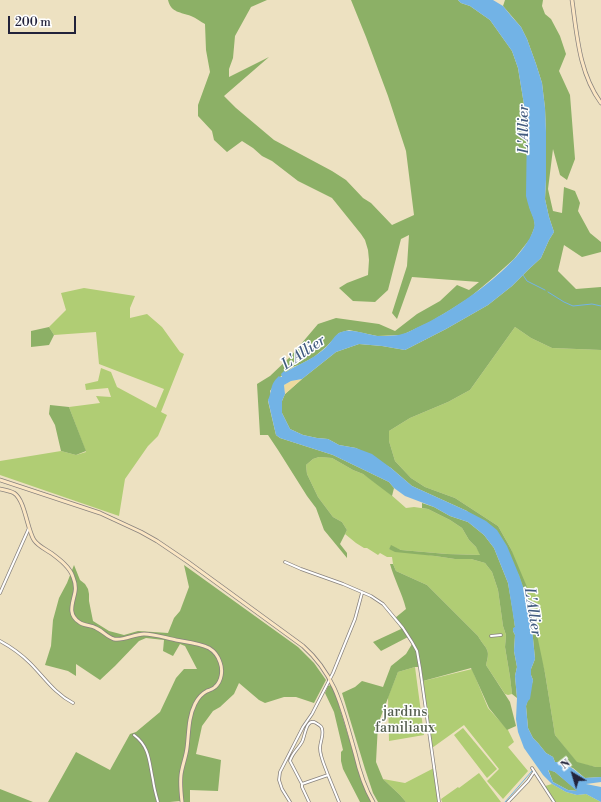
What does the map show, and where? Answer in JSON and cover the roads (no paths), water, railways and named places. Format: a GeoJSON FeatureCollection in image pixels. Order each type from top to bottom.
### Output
{"type":"FeatureCollection","features":[{"type":"Feature","properties":{"kind":"street"},"geometry":{"type":"LineString","coordinates":[[572,0],[584,68],[589,82],[601,103]]}},
{"type":"Feature","properties":{"kind":"street"},"geometry":{"type":"LineString","coordinates":[[0,480],[100,513],[141,532],[194,566],[286,633],[309,652],[330,679],[338,695],[360,773],[373,802]]}},
{"type":"Feature","properties":{"kind":"street"},"geometry":{"type":"LineString","coordinates":[[0,489],[12,492],[18,497],[32,536],[36,542],[57,558],[73,575],[75,588],[71,608],[75,619],[78,622],[98,628],[106,635],[113,638],[121,639],[138,634],[148,634],[202,646],[213,651],[218,656],[222,666],[222,673],[219,681],[214,688],[200,696],[190,718],[187,751],[181,775],[182,802]]}},
{"type":"Feature","properties":{"kind":"street"},"geometry":{"type":"LineString","coordinates":[[0,593],[29,528]]}},
{"type":"Feature","properties":{"kind":"street"},"geometry":{"type":"LineString","coordinates":[[285,562],[371,596],[385,606],[403,628],[412,642],[417,651],[420,668],[439,802]]}},
{"type":"Feature","properties":{"kind":"street"},"geometry":{"type":"LineString","coordinates":[[290,802],[282,789],[279,780],[280,772],[330,679],[355,618],[362,593]]}},
{"type":"Feature","properties":{"kind":"street"},"geometry":{"type":"LineString","coordinates":[[491,636],[501,635]]}},
{"type":"Feature","properties":{"kind":"street"},"geometry":{"type":"LineString","coordinates":[[0,641],[22,654],[63,698],[73,703]]}},
{"type":"Feature","properties":{"kind":"street"},"geometry":{"type":"LineString","coordinates":[[309,802],[302,784],[290,761],[295,751],[302,743],[307,728],[311,722],[322,728],[323,733],[320,748],[328,775],[339,802]]}},
{"type":"Feature","properties":{"kind":"street"},"geometry":{"type":"LineString","coordinates":[[134,735],[146,749],[151,765],[158,802]]}},
{"type":"Feature","properties":{"kind":"street"},"geometry":{"type":"LineString","coordinates":[[532,768],[554,802]]}},
{"type":"Feature","properties":{"kind":"street"},"geometry":{"type":"LineString","coordinates":[[508,802],[528,781],[534,772]]}},
{"type":"Feature","properties":{"kind":"street"},"geometry":{"type":"LineString","coordinates":[[302,784],[328,775]]}},
{"type":"Feature","properties":{"kind":"street"},"geometry":{"type":"LineString","coordinates":[[528,781],[531,778],[538,778]]}},
{"type":"Feature","properties":{"kind":"water"},"geometry":{"type":"Polygon","coordinates":[[[458,0],[493,0],[503,6],[521,27],[527,39],[542,83],[546,132],[545,199],[554,232],[541,258],[512,286],[488,305],[405,350],[359,344],[336,352],[302,379],[291,381],[284,385],[285,394],[282,401],[282,413],[290,429],[303,435],[328,439],[339,445],[356,448],[372,454],[412,486],[467,511],[486,521],[497,530],[507,546],[530,607],[535,659],[531,669],[533,680],[530,699],[526,706],[528,728],[533,738],[546,753],[553,757],[555,762],[567,765],[585,778],[601,777],[601,782],[586,784],[601,787],[601,802],[586,794],[577,795],[566,792],[552,784],[543,775],[524,748],[518,732],[516,719],[517,698],[515,676],[517,667],[514,651],[515,635],[513,631],[513,628],[515,627],[508,583],[494,548],[484,535],[468,522],[450,516],[434,507],[405,496],[394,488],[389,482],[333,455],[280,438],[276,435],[268,400],[272,385],[279,376],[282,377],[281,374],[284,371],[286,372],[315,356],[339,333],[344,331],[353,331],[378,336],[399,335],[431,321],[466,300],[501,272],[516,257],[527,242],[534,228],[533,218],[526,196],[527,123],[518,68],[512,51],[490,20],[470,6],[461,3],[458,0]],[[548,770],[553,782],[568,790],[577,791],[555,772],[548,770]]]}},
{"type":"Feature","properties":{"kind":"waterway"},"geometry":{"type":"LineString","coordinates":[[523,275],[527,281],[545,290]]}},
{"type":"Feature","properties":{"kind":"waterway"},"geometry":{"type":"LineString","coordinates":[[548,292],[573,306],[592,304],[601,306]]}},
{"type":"Feature","properties":{"kind":"waterway"},"geometry":{"type":"LineString","coordinates":[[505,802],[532,771]]}},
{"type":"Feature","properties":{"kind":"water label","name":"L'Allier"},"geometry":{"type":"Point","coordinates":[524,129]}},
{"type":"Feature","properties":{"kind":"water label","name":"L'Allier"},"geometry":{"type":"Point","coordinates":[304,353]}},
{"type":"Feature","properties":{"kind":"water label","name":"L'Allier"},"geometry":{"type":"Point","coordinates":[532,612]}},
{"type":"Feature","properties":{"kind":"park label","name":"jardins familiaux"},"geometry":{"type":"Point","coordinates":[405,722]}}]}
